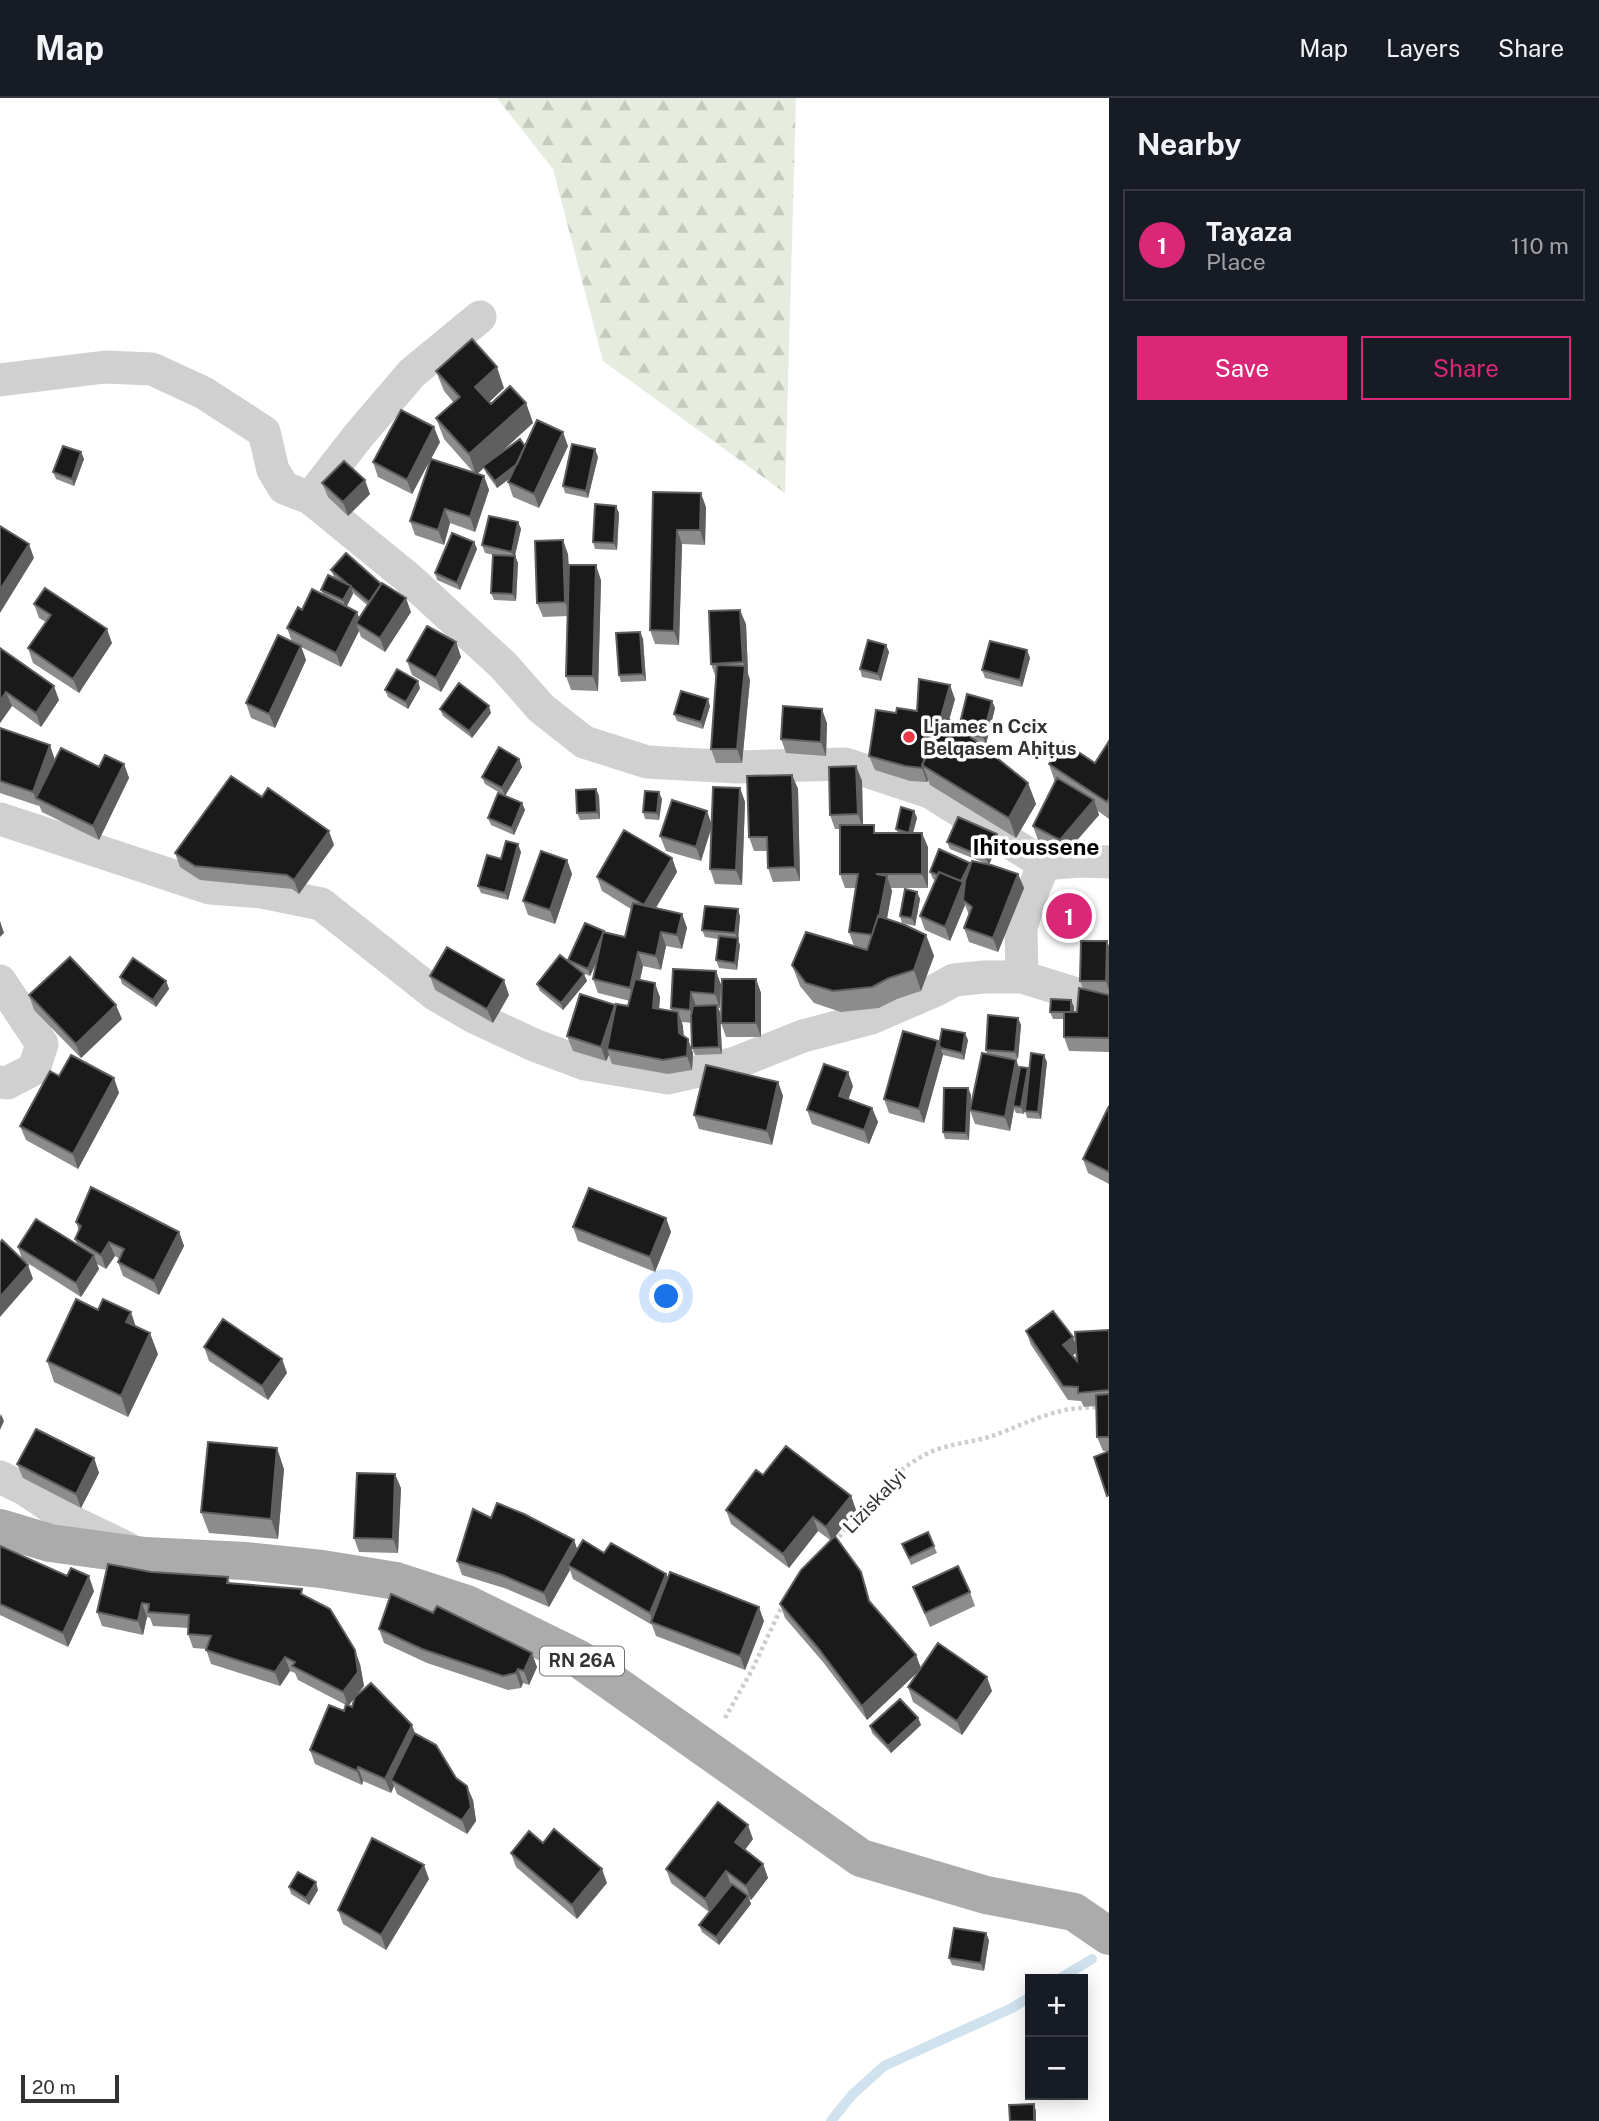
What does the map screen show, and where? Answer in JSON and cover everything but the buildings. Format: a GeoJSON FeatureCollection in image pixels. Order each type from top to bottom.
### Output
{"type":"FeatureCollection","features":[{"type":"Feature","properties":{"kind":"main road","name":"RN 26A"},"geometry":{"type":"LineString","coordinates":[[0,1528],[50,1543],[145,1556],[322,1569],[396,1581],[467,1604],[579,1659],[861,1858],[986,1895],[1074,1912],[1109,1936]]}},
{"type":"Feature","properties":{"kind":"street"},"geometry":{"type":"LineString","coordinates":[[310,498],[412,373],[480,317]]}},
{"type":"Feature","properties":{"kind":"street"},"geometry":{"type":"LineString","coordinates":[[0,380],[106,367],[152,369],[204,393],[264,432],[273,470],[284,488],[310,498],[407,577],[503,665],[541,708],[584,742],[647,762],[737,767],[845,764],[930,792],[1044,864],[1109,862]]}},
{"type":"Feature","properties":{"kind":"street"},"geometry":{"type":"LineString","coordinates":[[0,819],[210,888],[262,892],[321,904],[436,995],[474,1017],[534,1045],[585,1064],[668,1078],[735,1063],[803,1036],[871,1018],[954,980],[1022,977],[1109,1004]]}},
{"type":"Feature","properties":{"kind":"street"},"geometry":{"type":"LineString","coordinates":[[1022,977],[1021,928],[1044,864]]}},
{"type":"Feature","properties":{"kind":"street"},"geometry":{"type":"LineString","coordinates":[[0,981],[42,1044],[34,1069],[7,1083],[0,1082]]}},
{"type":"Feature","properties":{"kind":"street"},"geometry":{"type":"LineString","coordinates":[[0,1477],[26,1490],[75,1523],[145,1556]]}},
{"type":"Feature","properties":{"kind":"path","name":"Liziskalyi"},"geometry":{"type":"LineString","coordinates":[[828,1548],[858,1512],[887,1484],[932,1451],[982,1439],[1059,1411],[1109,1406]]}},
{"type":"Feature","properties":{"kind":"path"},"geometry":{"type":"LineString","coordinates":[[705,1748],[752,1670],[784,1601]]}},
{"type":"Feature","properties":{"kind":"green space"},"geometry":{"type":"Polygon","coordinates":[[[497,98],[796,98],[785,493],[603,361],[553,169],[497,98]]]}},
{"type":"Feature","properties":{"kind":"waterway"},"geometry":{"type":"LineString","coordinates":[[1067,1974],[1092,1959]]}},
{"type":"Feature","properties":{"kind":"waterway"},"geometry":{"type":"LineString","coordinates":[[831,2121],[852,2095],[884,2066],[1025,2000]]}},
{"type":"Feature","properties":{"kind":"place","name":"Ljameɛ n Ccix Belqasem Aḥiṭus"},"geometry":{"type":"Point","coordinates":[909,737]}},
{"type":"Feature","properties":{"kind":"place","name":"Taɣaza"},"geometry":{"type":"Point","coordinates":[1069,916]}},
{"type":"Feature","properties":{"kind":"district","name":"Ihitoussene"},"geometry":{"type":"Point","coordinates":[1036,847]}}]}
